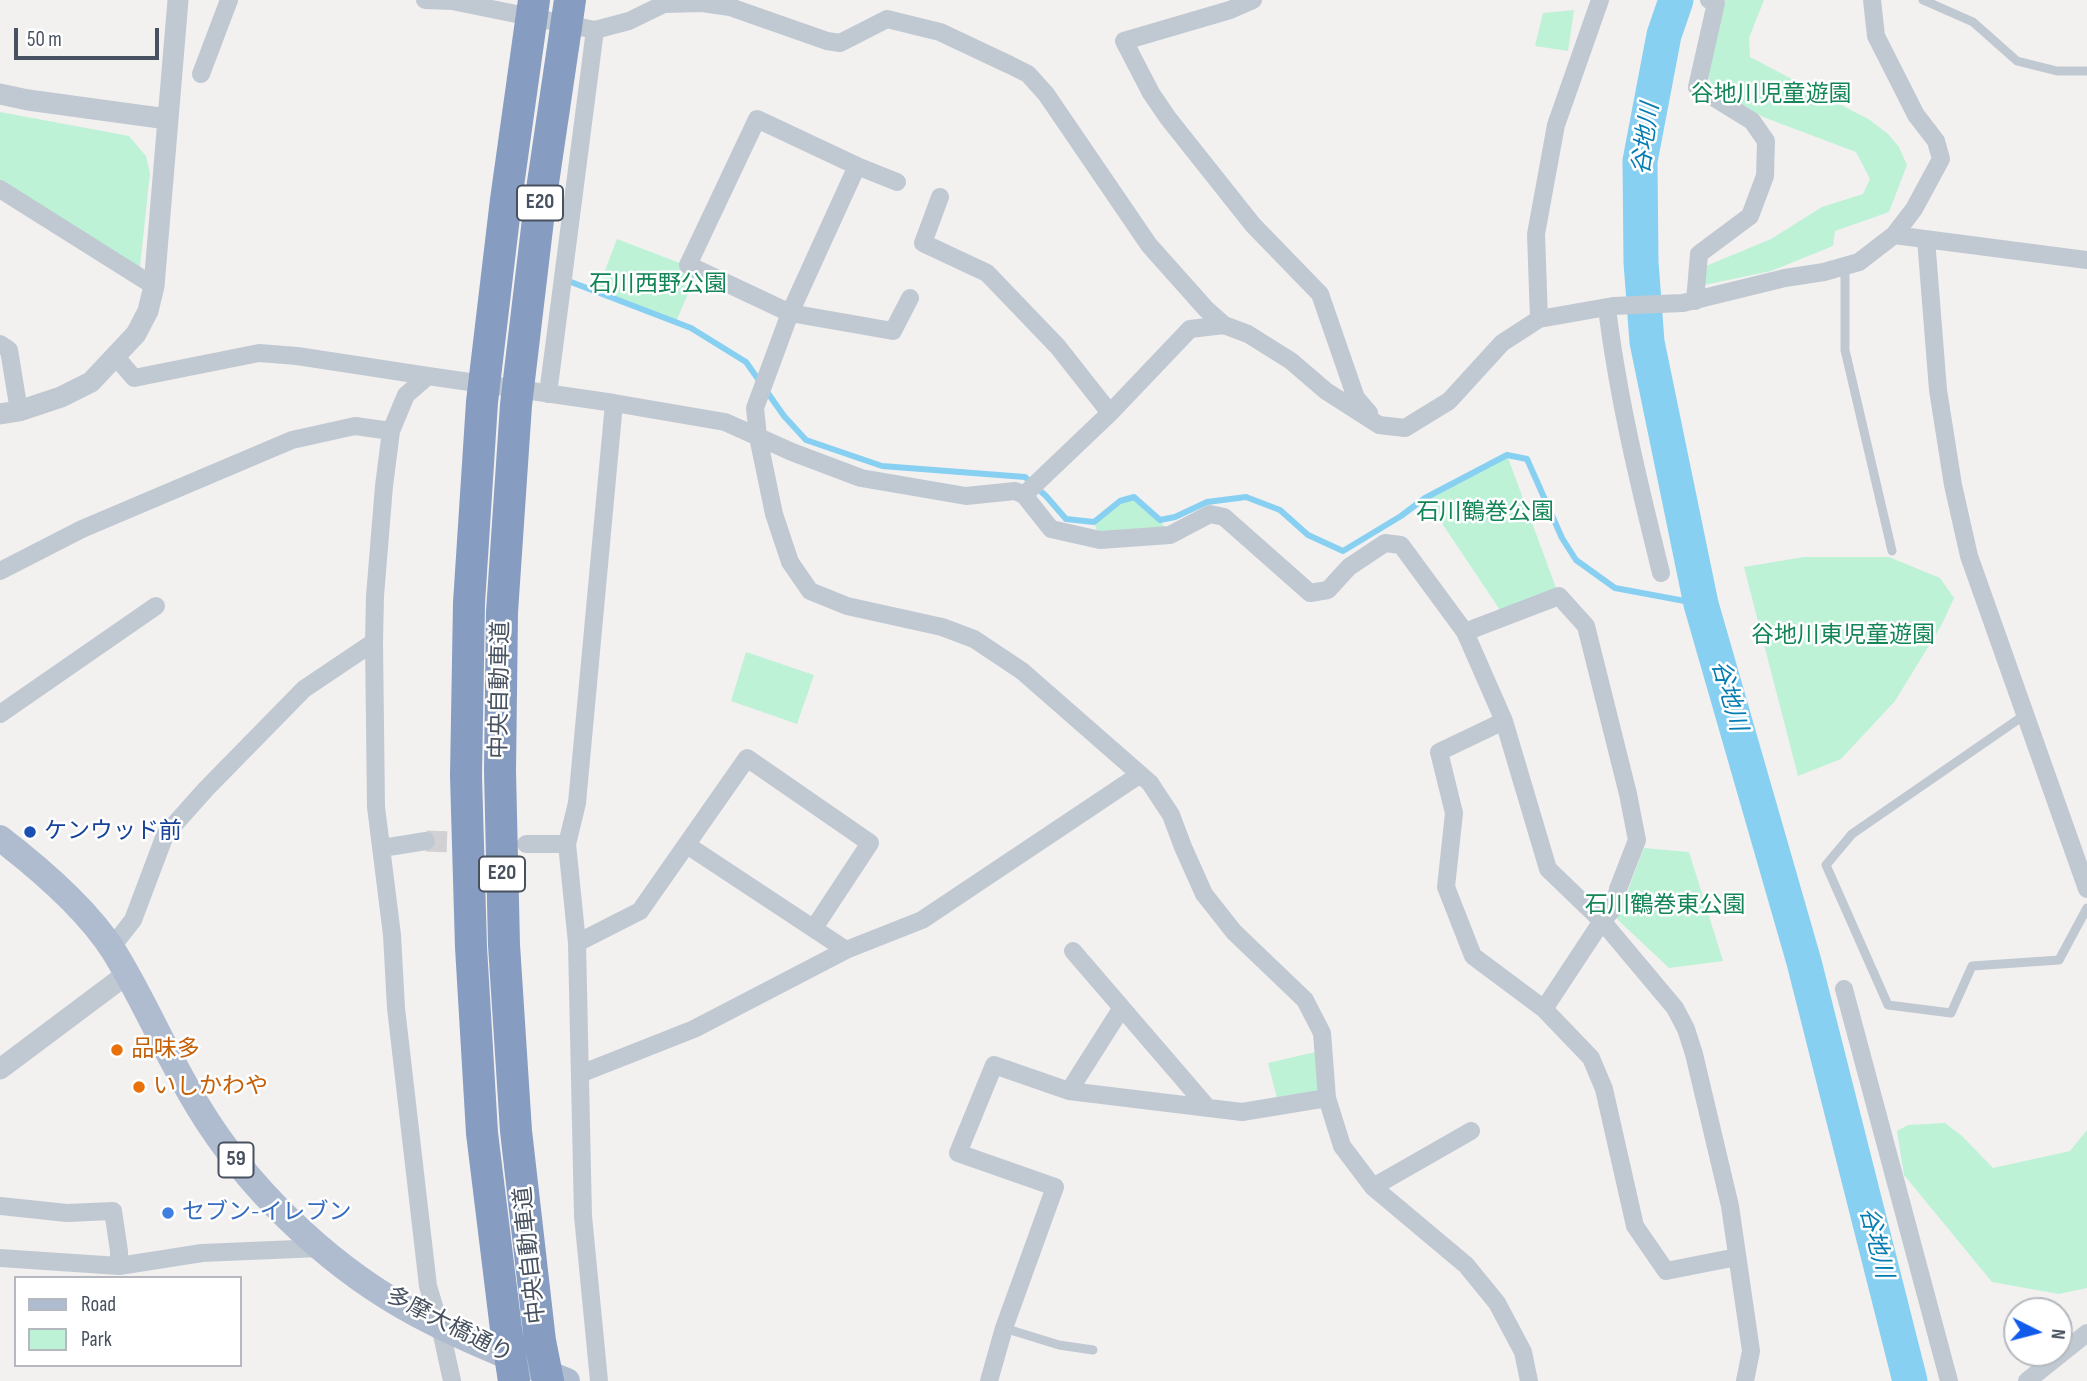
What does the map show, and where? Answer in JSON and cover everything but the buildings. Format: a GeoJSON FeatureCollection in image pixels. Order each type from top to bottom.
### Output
{"type":"FeatureCollection","features":[{"type":"Feature","properties":{"kind":"highway","name":"中央自動車道"},"geometry":{"type":"LineString","coordinates":[[514,1381],[482,1133],[471,947],[466,776],[469,603],[482,402],[506,200],[534,0]]}},
{"type":"Feature","properties":{"kind":"highway","name":"中央自動車道"},"geometry":{"type":"LineString","coordinates":[[548,1381],[540,1341],[516,1131],[503,932],[500,771],[502,625],[516,405],[540,203],[570,1]]}},
{"type":"Feature","properties":{"kind":"main road","name":"多摩大橋通り"},"geometry":{"type":"LineString","coordinates":[[0,838],[33,863],[64,892],[111,948],[199,1108],[230,1153],[257,1185],[320,1248],[402,1306],[440,1326],[566,1381]]}},
{"type":"Feature","properties":{"kind":"street"},"geometry":{"type":"LineString","coordinates":[[0,344],[9,350],[10,412],[61,397],[91,382],[136,334],[148,311],[155,286],[178,0]]}},
{"type":"Feature","properties":{"kind":"street"},"geometry":{"type":"LineString","coordinates":[[201,74],[229,0]]}},
{"type":"Feature","properties":{"kind":"street"},"geometry":{"type":"LineString","coordinates":[[425,0],[453,1],[595,30],[629,21],[666,2],[730,7],[827,41],[840,43],[887,19],[940,32],[1028,74],[1046,94],[1149,245],[1206,309],[1224,325],[1248,334],[1291,361],[1326,391],[1379,425],[1405,428],[1449,401],[1502,343],[1539,319],[1610,307],[1695,301],[1784,278],[1845,266],[1858,262],[1894,235],[1914,209],[1941,159],[1936,141],[1916,115],[1876,36],[1872,0]]}},
{"type":"Feature","properties":{"kind":"street"},"geometry":{"type":"LineString","coordinates":[[1254,0],[1230,10],[1124,41],[1151,93],[1168,118],[1253,225],[1320,294],[1356,397],[1379,425]]}},
{"type":"Feature","properties":{"kind":"street"},"geometry":{"type":"LineString","coordinates":[[1539,319],[1536,234],[1556,125],[1600,0]]}},
{"type":"Feature","properties":{"kind":"street"},"geometry":{"type":"LineString","coordinates":[[1695,301],[1699,254],[1750,216],[1765,176],[1766,141],[1752,121],[1697,87],[1716,3],[1709,0]]}},
{"type":"Feature","properties":{"kind":"street"},"geometry":{"type":"LineString","coordinates":[[548,394],[595,30]]}},
{"type":"Feature","properties":{"kind":"street"},"geometry":{"type":"LineString","coordinates":[[0,94],[167,119]]}},
{"type":"Feature","properties":{"kind":"street"},"geometry":{"type":"LineString","coordinates":[[897,182],[757,119],[688,265],[789,313],[894,331],[910,298]]}},
{"type":"Feature","properties":{"kind":"street"},"geometry":{"type":"LineString","coordinates":[[857,166],[789,313],[755,408],[758,437],[774,514],[790,562],[810,591],[847,606],[942,627],[974,639],[1022,671],[1150,783],[1171,815],[1204,894],[1234,932],[1305,1000],[1322,1033],[1327,1098],[1342,1146],[1373,1187],[1466,1265],[1490,1294],[1524,1352],[1529,1381]]}},
{"type":"Feature","properties":{"kind":"street"},"geometry":{"type":"LineString","coordinates":[[0,189],[155,286]]}},
{"type":"Feature","properties":{"kind":"street"},"geometry":{"type":"LineString","coordinates":[[940,197],[923,243],[987,273],[1058,347],[1110,413]]}},
{"type":"Feature","properties":{"kind":"street"},"geometry":{"type":"LineString","coordinates":[[1894,235],[2087,260]]}},
{"type":"Feature","properties":{"kind":"street"},"geometry":{"type":"LineString","coordinates":[[1926,239],[1938,390],[1953,485],[1969,556],[2087,889]]}},
{"type":"Feature","properties":{"kind":"street"},"geometry":{"type":"LineString","coordinates":[[1610,307],[1614,365],[1623,414],[1661,573]]}},
{"type":"Feature","properties":{"kind":"street"},"geometry":{"type":"LineString","coordinates":[[116,357],[134,378],[260,353],[297,356],[614,403],[725,422],[792,452],[862,478],[966,496],[1027,492],[1110,413],[1190,329],[1224,325]]}},
{"type":"Feature","properties":{"kind":"street"},"geometry":{"type":"LineString","coordinates":[[428,376],[405,395],[391,431],[384,486],[374,642],[376,807],[428,1286],[452,1381]]}},
{"type":"Feature","properties":{"kind":"street"},"geometry":{"type":"LineString","coordinates":[[599,1381],[583,1216],[577,943],[567,844],[577,803],[614,403]]}},
{"type":"Feature","properties":{"kind":"street"},"geometry":{"type":"LineString","coordinates":[[0,571],[82,529],[292,440],[355,426],[391,431]]}},
{"type":"Feature","properties":{"kind":"street"},"geometry":{"type":"LineString","coordinates":[[1027,492],[1051,529],[1100,540],[1170,535],[1210,513],[1224,517],[1310,593],[1328,590],[1349,567],[1385,543],[1401,545],[1465,632],[1504,721],[1548,869],[1602,921],[1675,1008],[1686,1029],[1730,1206],[1751,1351],[1745,1381]]}},
{"type":"Feature","properties":{"kind":"street"},"geometry":{"type":"LineString","coordinates":[[1465,632],[1559,596],[1586,626],[1628,794],[1637,840],[1618,889],[1614,908],[1602,921],[1544,1009]]}},
{"type":"Feature","properties":{"kind":"street"},"geometry":{"type":"LineString","coordinates":[[0,714],[156,606]]}},
{"type":"Feature","properties":{"kind":"street"},"geometry":{"type":"LineString","coordinates":[[111,948],[133,920],[166,835],[206,789],[304,689],[374,642]]}},
{"type":"Feature","properties":{"kind":"street"},"geometry":{"type":"LineString","coordinates":[[1504,721],[1438,752],[1454,813],[1446,887],[1473,956],[1544,1009],[1591,1058],[1604,1090],[1635,1226],[1666,1271],[1737,1257]]}},
{"type":"Feature","properties":{"kind":"street"},"geometry":{"type":"LineString","coordinates":[[577,943],[640,911],[747,758],[870,843],[814,928]]}},
{"type":"Feature","properties":{"kind":"street"},"geometry":{"type":"LineString","coordinates":[[580,1074],[694,1029],[846,950],[922,920],[1139,775]]}},
{"type":"Feature","properties":{"kind":"street"},"geometry":{"type":"LineString","coordinates":[[382,848],[426,841]]}},
{"type":"Feature","properties":{"kind":"street"},"geometry":{"type":"LineString","coordinates":[[526,844],[567,844]]}},
{"type":"Feature","properties":{"kind":"street"},"geometry":{"type":"LineString","coordinates":[[687,845],[846,950]]}},
{"type":"Feature","properties":{"kind":"street"},"geometry":{"type":"LineString","coordinates":[[1073,951],[1208,1108]]}},
{"type":"Feature","properties":{"kind":"street"},"geometry":{"type":"LineString","coordinates":[[0,1069],[127,974]]}},
{"type":"Feature","properties":{"kind":"street"},"geometry":{"type":"LineString","coordinates":[[1844,989],[1949,1381]]}},
{"type":"Feature","properties":{"kind":"street"},"geometry":{"type":"LineString","coordinates":[[1069,1091],[1121,1009]]}},
{"type":"Feature","properties":{"kind":"street"},"geometry":{"type":"LineString","coordinates":[[989,1381],[1004,1328],[1055,1187],[958,1153],[994,1065],[1069,1091],[1242,1112],[1327,1098]]}},
{"type":"Feature","properties":{"kind":"street"},"geometry":{"type":"LineString","coordinates":[[1373,1187],[1471,1131]]}},
{"type":"Feature","properties":{"kind":"street"},"geometry":{"type":"LineString","coordinates":[[0,1206],[67,1213],[113,1211],[120,1251],[119,1266]]}},
{"type":"Feature","properties":{"kind":"street"},"geometry":{"type":"LineString","coordinates":[[0,1258],[119,1266],[202,1253],[320,1248]]}},
{"type":"Feature","properties":{"kind":"street"},"geometry":{"type":"LineString","coordinates":[[2027,1381],[2087,1333]]}},
{"type":"Feature","properties":{"kind":"lane"},"geometry":{"type":"LineString","coordinates":[[1923,0],[1973,22],[2017,61],[2057,71],[2087,71]]}},
{"type":"Feature","properties":{"kind":"lane"},"geometry":{"type":"LineString","coordinates":[[1845,266],[1845,350],[1892,551]]}},
{"type":"Feature","properties":{"kind":"lane"},"geometry":{"type":"LineString","coordinates":[[2026,714],[1852,834],[1826,865],[1888,1004],[1951,1013],[1972,966],[2059,960],[2087,908]]}},
{"type":"Feature","properties":{"kind":"lane"},"geometry":{"type":"LineString","coordinates":[[1004,1328],[1059,1345],[1093,1350]]}},
{"type":"Feature","properties":{"kind":"green space","name":"谷地川児童遊園"},"geometry":{"type":"Polygon","coordinates":[[[1725,0],[1764,0],[1749,38],[1750,57],[1870,120],[1899,147],[1907,165],[1889,212],[1835,231],[1833,246],[1771,271],[1704,285],[1706,266],[1771,239],[1822,207],[1863,194],[1870,179],[1856,152],[1763,117],[1713,88],[1706,73],[1725,0]]]}},
{"type":"Feature","properties":{"kind":"green space"},"geometry":{"type":"Polygon","coordinates":[[[1574,10],[1568,51],[1535,46],[1543,13],[1574,10]]]}},
{"type":"Feature","properties":{"kind":"green space"},"geometry":{"type":"Polygon","coordinates":[[[0,112],[129,136],[146,156],[150,173],[139,276],[0,189],[0,112]]]}},
{"type":"Feature","properties":{"kind":"green space","name":"石川西野公園"},"geometry":{"type":"Polygon","coordinates":[[[617,239],[698,270],[676,322],[597,291],[617,239]]]}},
{"type":"Feature","properties":{"kind":"green space","name":"石川鶴巻公園"},"geometry":{"type":"Polygon","coordinates":[[[1507,455],[1559,596],[1504,616],[1425,498],[1507,455]]]}},
{"type":"Feature","properties":{"kind":"green space"},"geometry":{"type":"Polygon","coordinates":[[[1134,497],[1160,520],[1170,535],[1100,540],[1094,522],[1120,501],[1134,497]]]}},
{"type":"Feature","properties":{"kind":"green space","name":"谷地川東児童遊園"},"geometry":{"type":"Polygon","coordinates":[[[1804,557],[1889,557],[1940,578],[1954,598],[1941,626],[1895,701],[1841,759],[1798,776],[1744,567],[1804,557]]]}},
{"type":"Feature","properties":{"kind":"green space"},"geometry":{"type":"Polygon","coordinates":[[[746,652],[814,675],[797,724],[731,701],[746,652]]]}},
{"type":"Feature","properties":{"kind":"green space","name":"石川鶴巻東公園"},"geometry":{"type":"Polygon","coordinates":[[[1644,848],[1689,852],[1723,961],[1669,968],[1617,919],[1644,848]]]}},
{"type":"Feature","properties":{"kind":"green space"},"geometry":{"type":"Polygon","coordinates":[[[1324,1050],[1327,1098],[1279,1106],[1268,1063],[1324,1050]]]}},
{"type":"Feature","properties":{"kind":"green space"},"geometry":{"type":"Polygon","coordinates":[[[1945,1123],[1962,1136],[1993,1168],[2070,1151],[2087,1130],[2087,1288],[2059,1294],[1992,1282],[1904,1175],[1897,1131],[1908,1125],[1945,1123]]]}},
{"type":"Feature","properties":{"kind":"waterway","name":"谷地川"},"geometry":{"type":"LineString","coordinates":[[1676,0],[1664,35],[1640,161],[1641,262],[1647,342],[1701,604],[1804,962],[1910,1381]]}},
{"type":"Feature","properties":{"kind":"waterway"},"geometry":{"type":"LineString","coordinates":[[571,282],[691,328],[746,362],[784,416],[806,440],[882,466],[1025,477],[1066,519],[1094,522],[1120,501],[1134,497],[1160,520],[1175,517],[1207,502],[1246,497],[1280,510],[1308,535],[1343,551],[1425,498],[1507,455],[1527,459],[1562,538],[1576,560],[1615,588],[1701,604]]}},
{"type":"Feature","properties":{"kind":"tunnel"},"geometry":{"type":"LineString","coordinates":[[426,841],[514,844]]}},
{"type":"Feature","properties":{"kind":"place","name":"ケンウッド前"},"geometry":{"type":"Point","coordinates":[30,832]}},
{"type":"Feature","properties":{"kind":"place","name":"品味多"},"geometry":{"type":"Point","coordinates":[117,1050]}},
{"type":"Feature","properties":{"kind":"place","name":"いしかわや"},"geometry":{"type":"Point","coordinates":[139,1087]}},
{"type":"Feature","properties":{"kind":"place","name":"セブン-イレブン"},"geometry":{"type":"Point","coordinates":[168,1213]}}]}
